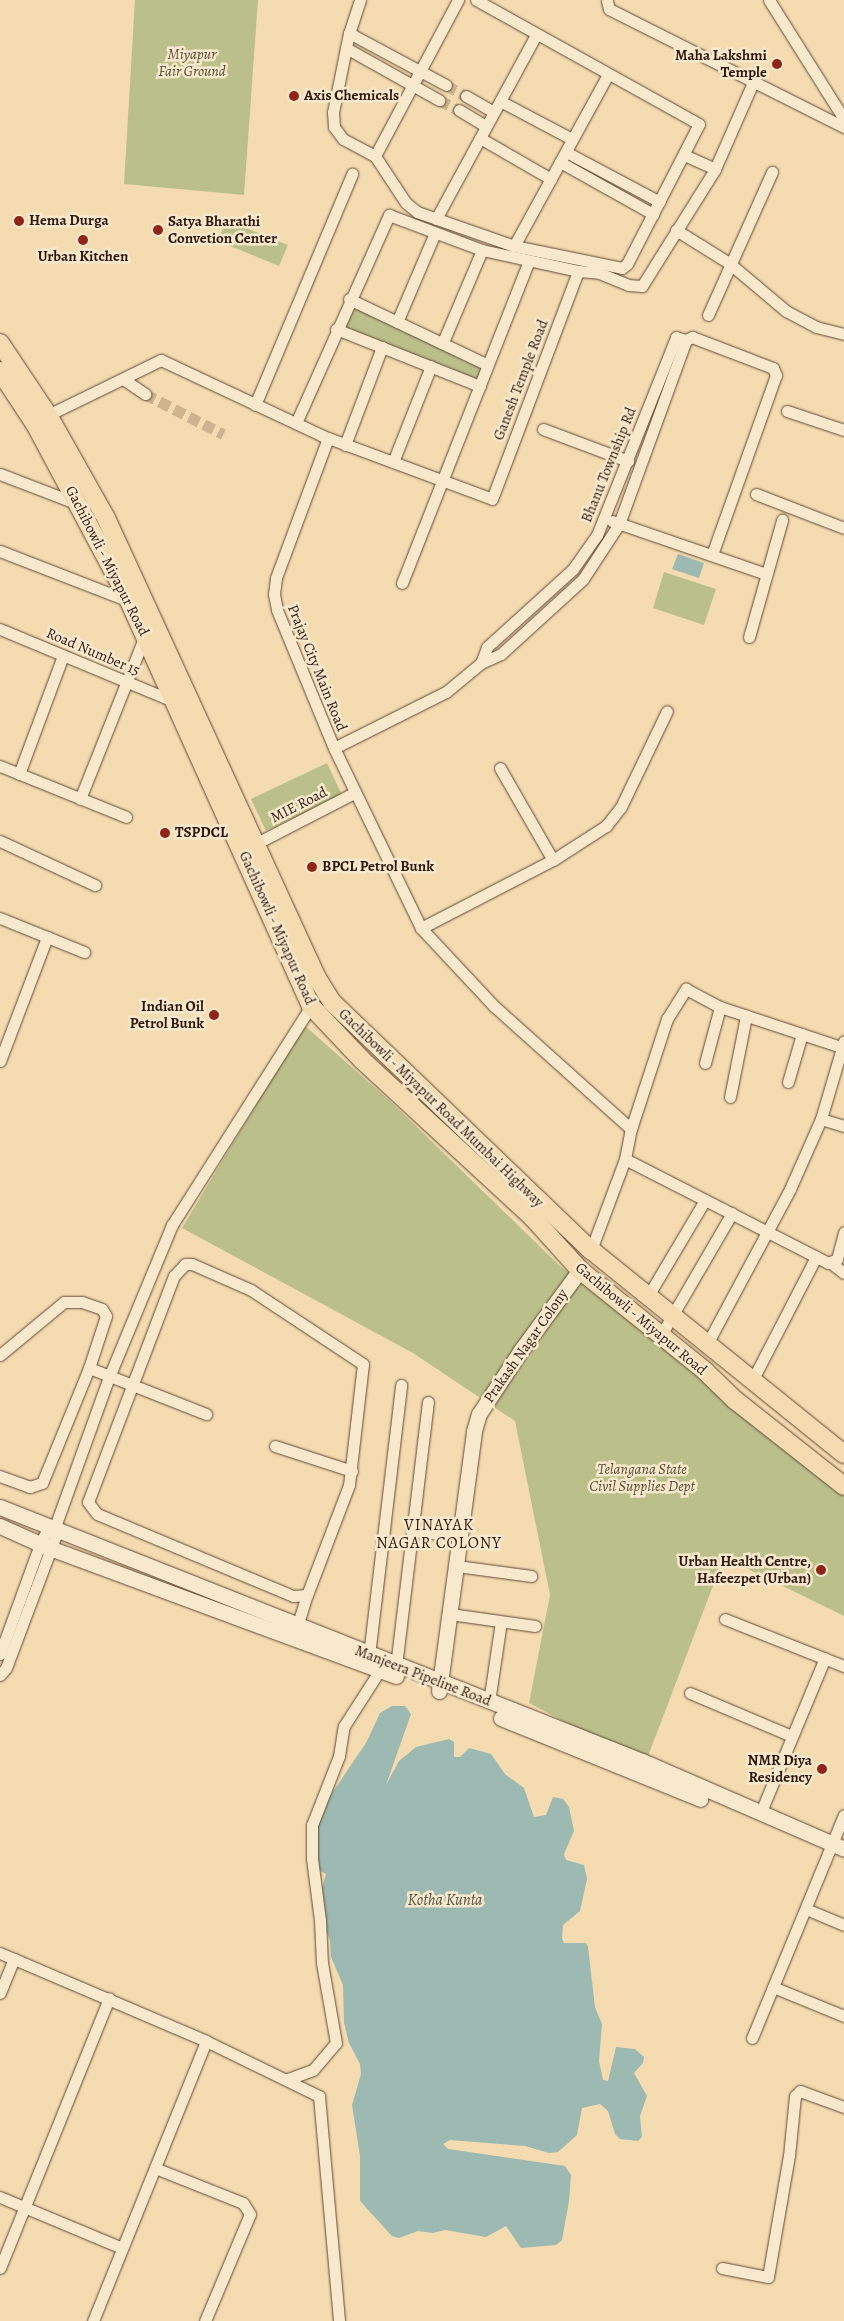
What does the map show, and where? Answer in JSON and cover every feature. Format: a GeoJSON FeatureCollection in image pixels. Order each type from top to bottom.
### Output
{"type":"FeatureCollection","features":[{"type":"Feature","properties":{"kind":"main road","name":"Gachibowli - Miyapur Road Mumbai Highway"},"geometry":{"type":"LineString","coordinates":[[0,343],[48,415],[106,518],[257,843],[317,978],[332,1002],[517,1192],[844,1454]]}},
{"type":"Feature","properties":{"kind":"main road","name":"Gachibowli - Miyapur Road"},"geometry":{"type":"LineString","coordinates":[[0,371],[35,424],[80,505],[129,601],[311,1006],[362,1060],[517,1192],[580,1270],[661,1335],[735,1400],[844,1486]]}},
{"type":"Feature","properties":{"kind":"main road","name":"Prakash Nagar Colony"},"geometry":{"type":"LineString","coordinates":[[440,1687],[474,1431],[479,1414],[521,1350],[580,1270]]}},
{"type":"Feature","properties":{"kind":"main road","name":"Manjeera Pipeline Road"},"geometry":{"type":"LineString","coordinates":[[0,1507],[208,1588],[228,1607],[380,1670],[489,1702],[642,1761],[835,1849],[844,1860]]}},
{"type":"Feature","properties":{"kind":"main road","name":"Manjeera Pipeline Road"},"geometry":{"type":"LineString","coordinates":[[0,1526],[45,1546],[228,1607],[297,1627],[396,1666],[440,1687],[647,1776],[835,1849]]}},
{"type":"Feature","properties":{"kind":"street"},"geometry":{"type":"LineString","coordinates":[[360,0],[349,33],[333,112],[334,127],[343,139],[375,156],[406,203],[436,219],[514,246],[622,268],[660,202],[698,124],[476,0]]}},
{"type":"Feature","properties":{"kind":"street"},"geometry":{"type":"LineString","coordinates":[[375,156],[458,0]]}},
{"type":"Feature","properties":{"kind":"street"},"geometry":{"type":"LineString","coordinates":[[605,0],[609,9],[754,80],[844,127]]}},
{"type":"Feature","properties":{"kind":"street"},"geometry":{"type":"LineString","coordinates":[[769,0],[844,119]]}},
{"type":"Feature","properties":{"kind":"street"},"geometry":{"type":"LineString","coordinates":[[349,33],[446,86]]}},
{"type":"Feature","properties":{"kind":"street"},"geometry":{"type":"LineString","coordinates":[[436,219],[536,35]]}},
{"type":"Feature","properties":{"kind":"street"},"geometry":{"type":"LineString","coordinates":[[346,48],[439,100]]}},
{"type":"Feature","properties":{"kind":"street"},"geometry":{"type":"LineString","coordinates":[[514,246],[608,74]]}},
{"type":"Feature","properties":{"kind":"street"},"geometry":{"type":"LineString","coordinates":[[296,423],[349,299],[390,215],[482,250],[578,272],[599,272],[628,285],[642,286],[715,169],[754,80]]}},
{"type":"Feature","properties":{"kind":"street"},"geometry":{"type":"LineString","coordinates":[[466,96],[494,112]]}},
{"type":"Feature","properties":{"kind":"street"},"geometry":{"type":"LineString","coordinates":[[500,101],[572,140]]}},
{"type":"Feature","properties":{"kind":"street"},"geometry":{"type":"LineString","coordinates":[[459,110],[486,126]]}},
{"type":"Feature","properties":{"kind":"street"},"geometry":{"type":"LineString","coordinates":[[480,138],[551,178]]}},
{"type":"Feature","properties":{"kind":"street"},"geometry":{"type":"LineString","coordinates":[[566,152],[660,202]]}},
{"type":"Feature","properties":{"kind":"street"},"geometry":{"type":"LineString","coordinates":[[684,155],[715,169]]}},
{"type":"Feature","properties":{"kind":"street"},"geometry":{"type":"LineString","coordinates":[[560,162],[653,214]]}},
{"type":"Feature","properties":{"kind":"street"},"geometry":{"type":"LineString","coordinates":[[708,315],[772,172]]}},
{"type":"Feature","properties":{"kind":"street"},"geometry":{"type":"LineString","coordinates":[[255,405],[352,174]]}},
{"type":"Feature","properties":{"kind":"street"},"geometry":{"type":"LineString","coordinates":[[676,230],[731,264],[786,311],[816,327],[844,334]]}},
{"type":"Feature","properties":{"kind":"street"},"geometry":{"type":"LineString","coordinates":[[397,322],[435,233]]}},
{"type":"Feature","properties":{"kind":"street"},"geometry":{"type":"LineString","coordinates":[[443,342],[482,250]]}},
{"type":"Feature","properties":{"kind":"street"},"geometry":{"type":"LineString","coordinates":[[402,583],[480,386],[486,364],[529,261]]}},
{"type":"Feature","properties":{"kind":"street","name":"Ganesh Temple Road"},"geometry":{"type":"LineString","coordinates":[[442,480],[492,499],[578,272]]}},
{"type":"Feature","properties":{"kind":"street"},"geometry":{"type":"LineString","coordinates":[[349,299],[486,364]]}},
{"type":"Feature","properties":{"kind":"street"},"geometry":{"type":"LineString","coordinates":[[336,328],[480,386]]}},
{"type":"Feature","properties":{"kind":"street","name":"Bhanu Township Rd"},"geometry":{"type":"LineString","coordinates":[[334,748],[446,692],[482,663],[501,654],[582,579],[619,524],[686,340],[676,336],[606,518],[573,569],[487,647],[482,663]]}},
{"type":"Feature","properties":{"kind":"street"},"geometry":{"type":"LineString","coordinates":[[686,340],[692,336],[773,368],[776,375],[712,555]]}},
{"type":"Feature","properties":{"kind":"street"},"geometry":{"type":"LineString","coordinates":[[346,445],[382,347]]}},
{"type":"Feature","properties":{"kind":"street"},"geometry":{"type":"LineString","coordinates":[[48,415],[161,360],[328,438],[442,480]]}},
{"type":"Feature","properties":{"kind":"street"},"geometry":{"type":"LineString","coordinates":[[393,462],[431,366]]}},
{"type":"Feature","properties":{"kind":"street"},"geometry":{"type":"LineString","coordinates":[[124,379],[144,394]]}},
{"type":"Feature","properties":{"kind":"street"},"geometry":{"type":"LineString","coordinates":[[787,411],[844,430]]}},
{"type":"Feature","properties":{"kind":"street"},"geometry":{"type":"LineString","coordinates":[[543,429],[628,461]]}},
{"type":"Feature","properties":{"kind":"street","name":"Prajay City Main Road"},"geometry":{"type":"LineString","coordinates":[[328,438],[276,578],[274,594],[276,610],[334,748],[354,793],[421,928],[494,1006],[631,1129]]}},
{"type":"Feature","properties":{"kind":"street"},"geometry":{"type":"LineString","coordinates":[[0,474],[80,505]]}},
{"type":"Feature","properties":{"kind":"street"},"geometry":{"type":"LineString","coordinates":[[756,494],[844,528]]}},
{"type":"Feature","properties":{"kind":"street"},"geometry":{"type":"LineString","coordinates":[[606,518],[619,524]]}},
{"type":"Feature","properties":{"kind":"street"},"geometry":{"type":"LineString","coordinates":[[749,637],[782,520]]}},
{"type":"Feature","properties":{"kind":"street","name":"Bhanu Township Rd"},"geometry":{"type":"LineString","coordinates":[[619,524],[766,574]]}},
{"type":"Feature","properties":{"kind":"street"},"geometry":{"type":"LineString","coordinates":[[0,552],[129,601]]}},
{"type":"Feature","properties":{"kind":"street","name":"Road Number 15"},"geometry":{"type":"LineString","coordinates":[[0,629],[175,702]]}},
{"type":"Feature","properties":{"kind":"street"},"geometry":{"type":"LineString","coordinates":[[80,799],[145,636]]}},
{"type":"Feature","properties":{"kind":"street"},"geometry":{"type":"LineString","coordinates":[[18,774],[64,656]]}},
{"type":"Feature","properties":{"kind":"street"},"geometry":{"type":"LineString","coordinates":[[421,928],[553,860],[606,826],[621,807],[667,711]]}},
{"type":"Feature","properties":{"kind":"street"},"geometry":{"type":"LineString","coordinates":[[0,766],[126,817]]}},
{"type":"Feature","properties":{"kind":"street"},"geometry":{"type":"LineString","coordinates":[[500,768],[553,860]]}},
{"type":"Feature","properties":{"kind":"street","name":"MIE Road"},"geometry":{"type":"LineString","coordinates":[[257,843],[354,793]]}},
{"type":"Feature","properties":{"kind":"street"},"geometry":{"type":"LineString","coordinates":[[0,841],[95,885]]}},
{"type":"Feature","properties":{"kind":"street"},"geometry":{"type":"LineString","coordinates":[[0,918],[84,952]]}},
{"type":"Feature","properties":{"kind":"street"},"geometry":{"type":"LineString","coordinates":[[0,1061],[47,937]]}},
{"type":"Feature","properties":{"kind":"street"},"geometry":{"type":"LineString","coordinates":[[591,1250],[625,1159],[631,1129],[668,1019],[680,995],[686,989],[720,1007],[802,1034],[843,1045],[821,1119],[770,1232],[707,1344]]}},
{"type":"Feature","properties":{"kind":"street"},"geometry":{"type":"LineString","coordinates":[[0,1654],[53,1528],[109,1377],[172,1225],[311,1006]]}},
{"type":"Feature","properties":{"kind":"street"},"geometry":{"type":"LineString","coordinates":[[705,1063],[720,1007]]}},
{"type":"Feature","properties":{"kind":"street"},"geometry":{"type":"LineString","coordinates":[[730,1097],[746,1016]]}},
{"type":"Feature","properties":{"kind":"street"},"geometry":{"type":"LineString","coordinates":[[788,1082],[802,1034]]}},
{"type":"Feature","properties":{"kind":"street"},"geometry":{"type":"LineString","coordinates":[[821,1119],[844,1126]]}},
{"type":"Feature","properties":{"kind":"street"},"geometry":{"type":"LineString","coordinates":[[625,1159],[831,1263],[844,1273]]}},
{"type":"Feature","properties":{"kind":"street"},"geometry":{"type":"LineString","coordinates":[[648,1296],[705,1200]]}},
{"type":"Feature","properties":{"kind":"street"},"geometry":{"type":"LineString","coordinates":[[661,1335],[674,1317],[732,1213]]}},
{"type":"Feature","properties":{"kind":"street"},"geometry":{"type":"LineString","coordinates":[[831,1263],[837,1259],[844,1232]]}},
{"type":"Feature","properties":{"kind":"street"},"geometry":{"type":"LineString","coordinates":[[752,1381],[816,1257]]}},
{"type":"Feature","properties":{"kind":"street"},"geometry":{"type":"LineString","coordinates":[[297,1627],[307,1594],[352,1471],[364,1369],[360,1359],[251,1290],[192,1264],[185,1264],[174,1276],[88,1497],[91,1509],[293,1596],[307,1594]]}},
{"type":"Feature","properties":{"kind":"street"},"geometry":{"type":"LineString","coordinates":[[0,1355],[64,1302],[82,1302],[102,1309],[106,1316],[89,1368],[42,1482],[30,1487],[0,1476]]}},
{"type":"Feature","properties":{"kind":"street"},"geometry":{"type":"LineString","coordinates":[[89,1368],[206,1414]]}},
{"type":"Feature","properties":{"kind":"street"},"geometry":{"type":"LineString","coordinates":[[369,1655],[401,1385]]}},
{"type":"Feature","properties":{"kind":"street"},"geometry":{"type":"LineString","coordinates":[[396,1666],[428,1402]]}},
{"type":"Feature","properties":{"kind":"street"},"geometry":{"type":"LineString","coordinates":[[275,1446],[352,1471]]}},
{"type":"Feature","properties":{"kind":"street"},"geometry":{"type":"LineString","coordinates":[[412,1531],[461,1536]]}},
{"type":"Feature","properties":{"kind":"street"},"geometry":{"type":"LineString","coordinates":[[0,1675],[6,1668],[45,1546]]}},
{"type":"Feature","properties":{"kind":"street"},"geometry":{"type":"LineString","coordinates":[[457,1566],[531,1576]]}},
{"type":"Feature","properties":{"kind":"street"},"geometry":{"type":"LineString","coordinates":[[450,1614],[535,1626]]}},
{"type":"Feature","properties":{"kind":"street"},"geometry":{"type":"LineString","coordinates":[[725,1619],[844,1666]]}},
{"type":"Feature","properties":{"kind":"street"},"geometry":{"type":"LineString","coordinates":[[489,1702],[502,1622]]}},
{"type":"Feature","properties":{"kind":"street"},"geometry":{"type":"LineString","coordinates":[[760,1814],[825,1658]]}},
{"type":"Feature","properties":{"kind":"street"},"geometry":{"type":"LineString","coordinates":[[288,2079],[313,2070],[336,2043],[322,1963],[320,1920],[312,1858],[312,1825],[339,1756],[344,1726],[380,1670]]}},
{"type":"Feature","properties":{"kind":"street"},"geometry":{"type":"LineString","coordinates":[[690,1693],[792,1736]]}},
{"type":"Feature","properties":{"kind":"street"},"geometry":{"type":"LineString","coordinates":[[752,2038],[806,1909],[835,1849],[844,1815]]}},
{"type":"Feature","properties":{"kind":"street"},"geometry":{"type":"LineString","coordinates":[[806,1909],[844,1925]]}},
{"type":"Feature","properties":{"kind":"street"},"geometry":{"type":"LineString","coordinates":[[0,1953],[206,2041],[288,2079],[319,2096],[339,2321]]}},
{"type":"Feature","properties":{"kind":"street"},"geometry":{"type":"LineString","coordinates":[[0,1993],[14,1959]]}},
{"type":"Feature","properties":{"kind":"street"},"geometry":{"type":"LineString","coordinates":[[774,1987],[844,2016]]}},
{"type":"Feature","properties":{"kind":"street"},"geometry":{"type":"LineString","coordinates":[[0,2268],[109,1998]]}},
{"type":"Feature","properties":{"kind":"street"},"geometry":{"type":"LineString","coordinates":[[93,2321],[206,2041]]}},
{"type":"Feature","properties":{"kind":"street"},"geometry":{"type":"LineString","coordinates":[[722,2268],[768,2277],[789,2156],[795,2096],[800,2091],[844,2107]]}},
{"type":"Feature","properties":{"kind":"street"},"geometry":{"type":"LineString","coordinates":[[155,2168],[243,2203],[250,2214],[205,2321]]}},
{"type":"Feature","properties":{"kind":"street"},"geometry":{"type":"LineString","coordinates":[[0,2197],[122,2248]]}},
{"type":"Feature","properties":{"kind":"green space","name":"Miyapur Fair Ground"},"geometry":{"type":"Polygon","coordinates":[[[135,0],[258,0],[244,195],[124,184],[135,0]]]}},
{"type":"Feature","properties":{"kind":"green space"},"geometry":{"type":"Polygon","coordinates":[[[226,220],[288,245],[279,266],[218,241],[226,220]]]}},
{"type":"Feature","properties":{"kind":"green space"},"geometry":{"type":"Polygon","coordinates":[[[349,299],[486,364],[480,386],[336,329],[349,299]]]}},
{"type":"Feature","properties":{"kind":"green space"},"geometry":{"type":"Polygon","coordinates":[[[664,572],[716,589],[704,625],[653,608],[664,572]]]}},
{"type":"Feature","properties":{"kind":"green space"},"geometry":{"type":"Polygon","coordinates":[[[327,763],[342,795],[266,831],[251,799],[327,763]]]}},
{"type":"Feature","properties":{"kind":"green space","name":"Telangana State Civil Supplies Dept"},"geometry":{"type":"Polygon","coordinates":[[[304,1025],[390,1101],[560,1266],[844,1494],[844,1616],[724,1557],[645,1764],[529,1703],[550,1595],[515,1421],[413,1353],[182,1228],[304,1025]]]}},
{"type":"Feature","properties":{"kind":"water"},"geometry":{"type":"Polygon","coordinates":[[[678,554],[704,563],[699,578],[672,569],[678,554]]]}},
{"type":"Feature","properties":{"kind":"water","name":"Kotha Kunta"},"geometry":{"type":"Polygon","coordinates":[[[392,1706],[405,1706],[411,1714],[386,1785],[399,1761],[416,1747],[449,1739],[454,1742],[454,1757],[460,1757],[469,1748],[491,1754],[505,1774],[524,1788],[534,1817],[546,1815],[553,1797],[563,1799],[569,1807],[574,1831],[564,1854],[566,1860],[584,1865],[587,1879],[580,1911],[563,1925],[562,1939],[564,1943],[586,1943],[588,1947],[595,2007],[602,2024],[599,2061],[603,2080],[608,2081],[616,2047],[635,2049],[644,2057],[643,2063],[634,2073],[647,2096],[640,2116],[642,2137],[638,2141],[620,2139],[615,2134],[608,2111],[600,2104],[582,2108],[577,2135],[558,2152],[549,2153],[525,2146],[450,2140],[443,2144],[448,2149],[565,2166],[571,2175],[569,2201],[562,2240],[556,2245],[521,2248],[506,2226],[486,2237],[445,2230],[433,2233],[418,2231],[399,2238],[392,2236],[360,2201],[360,2156],[352,2105],[361,2074],[360,2064],[349,2043],[344,2023],[343,1985],[331,1957],[330,1940],[322,1921],[321,1892],[326,1874],[318,1870],[315,1831],[324,1805],[366,1743],[380,1713],[392,1706]]]}},
{"type":"Feature","properties":{"kind":"tunnel"},"geometry":{"type":"LineString","coordinates":[[446,85],[466,96]]}},
{"type":"Feature","properties":{"kind":"tunnel"},"geometry":{"type":"LineString","coordinates":[[439,100],[459,110]]}},
{"type":"Feature","properties":{"kind":"tunnel"},"geometry":{"type":"LineString","coordinates":[[145,394],[223,434]]}},
{"type":"Feature","properties":{"kind":"place","name":"Maha Lakshmi Temple"},"geometry":{"type":"Point","coordinates":[777,64]}},
{"type":"Feature","properties":{"kind":"place","name":"Axis Chemicals"},"geometry":{"type":"Point","coordinates":[294,96]}},
{"type":"Feature","properties":{"kind":"place","name":"Hema Durga"},"geometry":{"type":"Point","coordinates":[19,221]}},
{"type":"Feature","properties":{"kind":"place","name":"Satya Bharathi Convetion Center"},"geometry":{"type":"Point","coordinates":[158,230]}},
{"type":"Feature","properties":{"kind":"place","name":"Urban Kitchen"},"geometry":{"type":"Point","coordinates":[83,240]}},
{"type":"Feature","properties":{"kind":"place","name":"TSPDCL"},"geometry":{"type":"Point","coordinates":[165,833]}},
{"type":"Feature","properties":{"kind":"place","name":"BPCL Petrol Bunk"},"geometry":{"type":"Point","coordinates":[312,867]}},
{"type":"Feature","properties":{"kind":"place","name":"Indian Oil Petrol Bunk"},"geometry":{"type":"Point","coordinates":[214,1015]}},
{"type":"Feature","properties":{"kind":"place","name":"Urban Health Centre, Hafeezpet (Urban)"},"geometry":{"type":"Point","coordinates":[821,1570]}},
{"type":"Feature","properties":{"kind":"place","name":"NMR Diya Residency"},"geometry":{"type":"Point","coordinates":[822,1769]}},
{"type":"Feature","properties":{"kind":"district","name":"VINAYAK NAGAR COLONY"},"geometry":{"type":"Point","coordinates":[439,1534]}}]}
